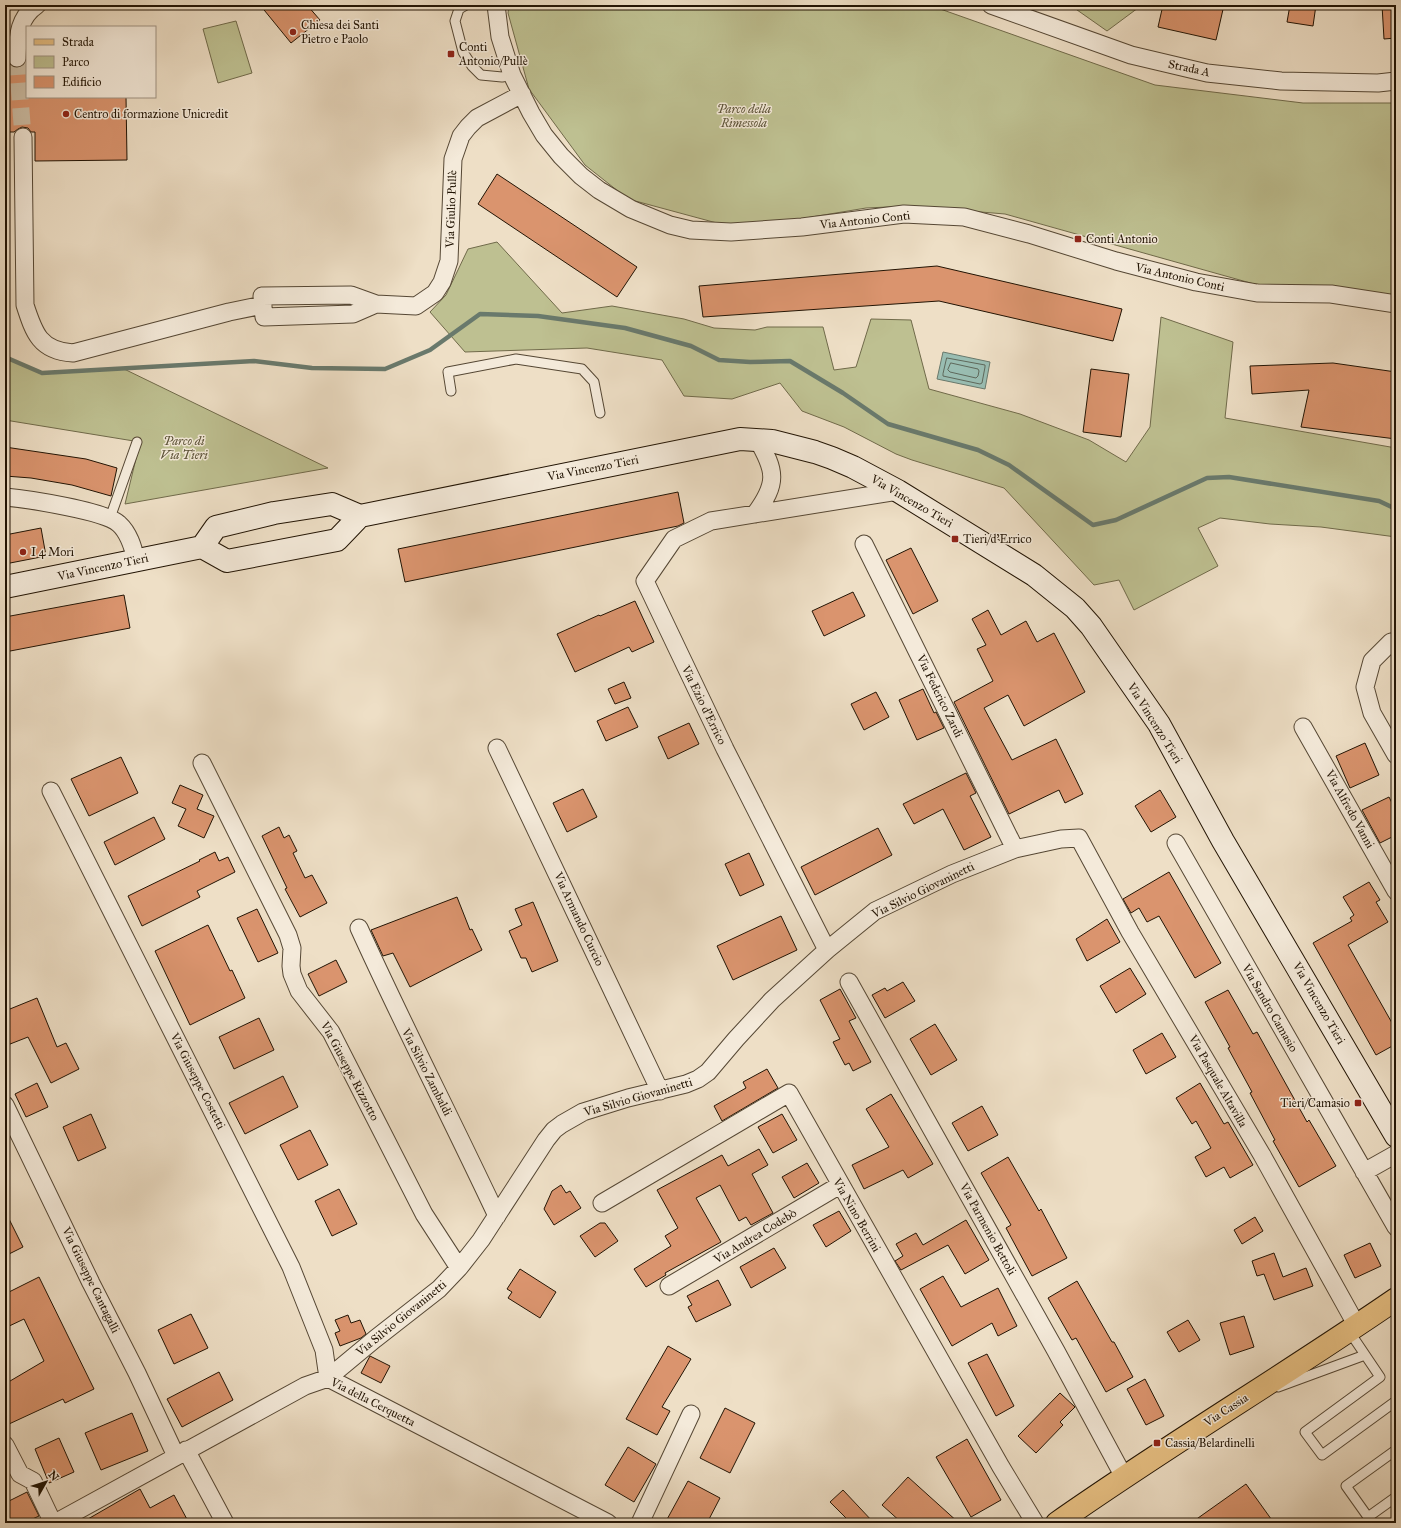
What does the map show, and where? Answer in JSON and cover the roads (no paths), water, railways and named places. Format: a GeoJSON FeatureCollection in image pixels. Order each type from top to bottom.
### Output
{"type":"FeatureCollection","features":[{"type":"Feature","properties":{"kind":"main road","name":"Via Cassia"},"geometry":{"type":"LineString","coordinates":[[1057,1523],[1124,1477],[1353,1329],[1396,1299]]}},
{"type":"Feature","properties":{"kind":"street"},"geometry":{"type":"LineString","coordinates":[[17,58],[18,38],[22,21],[29,10],[37,5]]}},
{"type":"Feature","properties":{"kind":"street","name":"Via Antonio Conti"},"geometry":{"type":"LineString","coordinates":[[496,5],[500,37],[512,75],[544,135],[561,156],[581,176],[613,200],[648,217],[691,230],[731,232],[802,227],[904,214],[964,217],[1029,234],[1116,261],[1196,282],[1257,293],[1331,294],[1396,304]]}},
{"type":"Feature","properties":{"kind":"street","name":"Strada A"},"geometry":{"type":"LineString","coordinates":[[991,5],[1131,55],[1207,73],[1281,81],[1378,83],[1396,81]]}},
{"type":"Feature","properties":{"kind":"street","name":"Via Giulio Pullè"},"geometry":{"type":"LineString","coordinates":[[23,137],[25,305],[31,325],[42,343],[60,352],[73,353],[229,312],[263,305],[262,296],[352,295],[376,304],[416,306],[435,293],[442,282],[449,261],[453,159],[461,136],[468,126],[477,118],[522,94]]}},
{"type":"Feature","properties":{"kind":"street","name":"Via Vincenzo Tieri"},"geometry":{"type":"LineString","coordinates":[[360,516],[740,439],[772,441],[832,458],[898,491],[1034,575],[1075,608],[1091,626],[1159,724],[1223,841],[1396,1136]]}},
{"type":"Feature","properties":{"kind":"street"},"geometry":{"type":"LineString","coordinates":[[755,514],[768,494],[772,479],[768,460],[756,439]]}},
{"type":"Feature","properties":{"kind":"street","name":"Via Ezio d'Errico"},"geometry":{"type":"LineString","coordinates":[[827,950],[722,742],[645,582],[674,539],[711,521],[898,491]]}},
{"type":"Feature","properties":{"kind":"street"},"geometry":{"type":"LineString","coordinates":[[5,497],[100,514],[116,520],[124,529],[132,544],[136,560]]}},
{"type":"Feature","properties":{"kind":"street"},"geometry":{"type":"LineString","coordinates":[[328,504],[337,540]]}},
{"type":"Feature","properties":{"kind":"street"},"geometry":{"type":"LineString","coordinates":[[332,504],[360,516],[337,540],[227,562],[202,547],[216,527],[274,513],[332,504]]}},
{"type":"Feature","properties":{"kind":"street"},"geometry":{"type":"LineString","coordinates":[[224,525],[231,561]]}},
{"type":"Feature","properties":{"kind":"street","name":"Via Federico Zardi"},"geometry":{"type":"LineString","coordinates":[[864,544],[1015,849]]}},
{"type":"Feature","properties":{"kind":"street","name":"Via Vincenzo Tieri"},"geometry":{"type":"LineString","coordinates":[[5,587],[202,547]]}},
{"type":"Feature","properties":{"kind":"street"},"geometry":{"type":"LineString","coordinates":[[1396,642],[1391,642],[1372,661],[1365,688],[1372,713],[1396,756]]}},
{"type":"Feature","properties":{"kind":"street","name":"Via Alfredo Vanni"},"geometry":{"type":"LineString","coordinates":[[1303,727],[1396,891]]}},
{"type":"Feature","properties":{"kind":"street","name":"Via Armando Curcio"},"geometry":{"type":"LineString","coordinates":[[497,748],[660,1091]]}},
{"type":"Feature","properties":{"kind":"street","name":"Via Giuseppe Rizzotto"},"geometry":{"type":"LineString","coordinates":[[202,763],[288,935],[292,948],[292,974],[299,992],[331,1032],[424,1214],[459,1268]]}},
{"type":"Feature","properties":{"kind":"street","name":"Via Giuseppe Costetti"},"geometry":{"type":"LineString","coordinates":[[51,791],[291,1267],[324,1350],[328,1378]]}},
{"type":"Feature","properties":{"kind":"street","name":"Via Silvio Giovaninetti"},"geometry":{"type":"LineString","coordinates":[[328,1378],[439,1289],[459,1268],[474,1250],[546,1140],[554,1130],[562,1124],[583,1112],[628,1098],[686,1084],[698,1079],[708,1072],[772,1000],[827,950],[875,911],[952,874],[1015,849],[1060,839],[1079,838]]}},
{"type":"Feature","properties":{"kind":"street","name":"Via Pasquale Altavilla"},"geometry":{"type":"LineString","coordinates":[[1079,838],[1130,932],[1262,1155],[1353,1329]]}},
{"type":"Feature","properties":{"kind":"street","name":"Via Sandro Camasio"},"geometry":{"type":"LineString","coordinates":[[1176,843],[1396,1227]]}},
{"type":"Feature","properties":{"kind":"street","name":"Via Silvio Zambaldi"},"geometry":{"type":"LineString","coordinates":[[358,928],[401,1021],[456,1129],[496,1216]]}},
{"type":"Feature","properties":{"kind":"street","name":"Via Parmenio Bettoli"},"geometry":{"type":"LineString","coordinates":[[849,982],[1056,1351],[1124,1477]]}},
{"type":"Feature","properties":{"kind":"street","name":"Via Nino Berrini"},"geometry":{"type":"LineString","coordinates":[[602,1204],[789,1093],[997,1460],[1035,1523]]}},
{"type":"Feature","properties":{"kind":"street","name":"Via Giuseppe Cantagalli"},"geometry":{"type":"LineString","coordinates":[[5,1105],[91,1283],[137,1373],[181,1453],[225,1523]]}},
{"type":"Feature","properties":{"kind":"street"},"geometry":{"type":"LineString","coordinates":[[1364,1172],[1396,1154]]}},
{"type":"Feature","properties":{"kind":"street","name":"Via Andrea Codebò"},"geometry":{"type":"LineString","coordinates":[[669,1286],[840,1185]]}},
{"type":"Feature","properties":{"kind":"street","name":"Via della Cerquetta"},"geometry":{"type":"LineString","coordinates":[[54,1523],[305,1386],[328,1378],[608,1523]]}},
{"type":"Feature","properties":{"kind":"street"},"geometry":{"type":"LineString","coordinates":[[640,1523],[691,1414]]}},
{"type":"Feature","properties":{"kind":"street"},"geometry":{"type":"LineString","coordinates":[[5,1445],[20,1474],[33,1481],[54,1523]]}},
{"type":"Feature","properties":{"kind":"lane"},"geometry":{"type":"LineString","coordinates":[[466,5],[459,9],[455,21],[462,52],[472,66],[482,75],[502,77],[512,75]]}},
{"type":"Feature","properties":{"kind":"lane"},"geometry":{"type":"LineString","coordinates":[[452,391],[448,372],[516,359],[523,360],[582,369],[594,382],[600,413]]}},
{"type":"Feature","properties":{"kind":"lane"},"geometry":{"type":"LineString","coordinates":[[110,518],[137,442]]}},
{"type":"Feature","properties":{"kind":"lane"},"geometry":{"type":"LineString","coordinates":[[1353,1329],[1365,1355],[1380,1377],[1305,1432],[1322,1455],[1396,1402]]}},
{"type":"Feature","properties":{"kind":"lane"},"geometry":{"type":"LineString","coordinates":[[1239,1402],[1365,1355]]}},
{"type":"Feature","properties":{"kind":"lane"},"geometry":{"type":"LineString","coordinates":[[1396,1450],[1346,1486],[1368,1517],[1396,1497]]}},
{"type":"Feature","properties":{"kind":"water"},"geometry":{"type":"Polygon","coordinates":[[[943,352],[990,362],[985,389],[937,379],[943,352]]]}},
{"type":"Feature","properties":{"kind":"waterway"},"geometry":{"type":"LineString","coordinates":[[5,357],[42,373],[254,361],[312,368],[385,369],[430,350],[480,314],[538,316],[625,328],[691,346],[719,360],[750,362],[790,361],[843,393],[888,424],[978,450],[1009,465],[1093,525],[1116,520],[1207,478],[1229,477],[1379,501],[1396,509]]}},
{"type":"Feature","properties":{"kind":"tunnel"},"geometry":{"type":"LineString","coordinates":[[17,58],[23,137]]}},
{"type":"Feature","properties":{"kind":"place","name":"Chiesa dei Santi Pietro e Paolo"},"geometry":{"type":"Point","coordinates":[293,32]}},
{"type":"Feature","properties":{"kind":"place","name":"Conti Antonio/Pullè"},"geometry":{"type":"Point","coordinates":[451,54]}},
{"type":"Feature","properties":{"kind":"place","name":"Centro di formazione Unicredit"},"geometry":{"type":"Point","coordinates":[66,114]}},
{"type":"Feature","properties":{"kind":"place","name":"Conti Antonio"},"geometry":{"type":"Point","coordinates":[1078,239]}},
{"type":"Feature","properties":{"kind":"place","name":"Tieri/d'Errico"},"geometry":{"type":"Point","coordinates":[955,539]}},
{"type":"Feature","properties":{"kind":"place","name":"I 4 Mori"},"geometry":{"type":"Point","coordinates":[23,552]}},
{"type":"Feature","properties":{"kind":"place","name":"Tieri/Camasio"},"geometry":{"type":"Point","coordinates":[1358,1103]}},
{"type":"Feature","properties":{"kind":"place","name":"Cassia/Belardinelli"},"geometry":{"type":"Point","coordinates":[1157,1443]}},
{"type":"Feature","properties":{"kind":"park label","name":"Parco della Rimessola"},"geometry":{"type":"Point","coordinates":[744,116]}},
{"type":"Feature","properties":{"kind":"park label","name":"Parco di Via Tieri"},"geometry":{"type":"Point","coordinates":[184,448]}}]}
